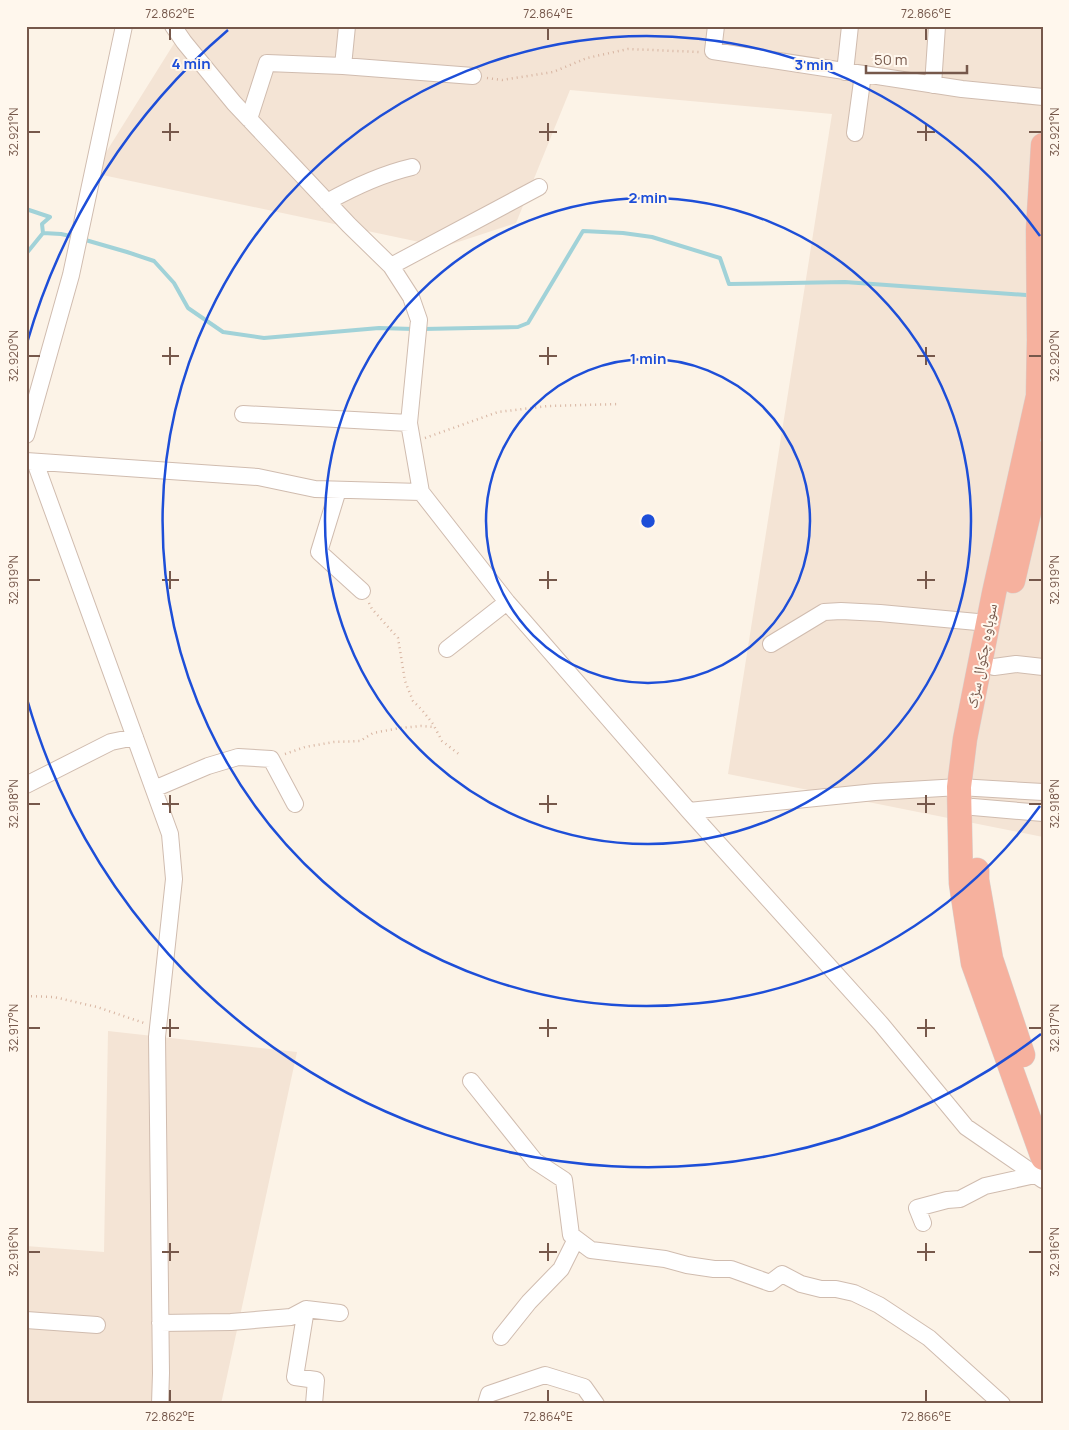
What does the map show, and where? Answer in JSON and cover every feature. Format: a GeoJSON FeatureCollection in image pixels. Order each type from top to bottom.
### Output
{"type":"FeatureCollection","features":[{"type":"Feature","properties":{"kind":"highway","name":"سوہاوہ چکوال سڑک"},"geometry":{"type":"LineString","coordinates":[[1040,1171],[973,963],[961,883],[969,794],[965,739],[988,623],[1038,396],[1038,230],[1043,145]]}},
{"type":"Feature","properties":{"kind":"highway"},"geometry":{"type":"LineString","coordinates":[[1043,453],[979,735],[969,794],[977,880],[991,959],[1043,1109]]}},
{"type":"Feature","properties":{"kind":"street"},"geometry":{"type":"LineString","coordinates":[[26,435],[71,275],[124,26]]}},
{"type":"Feature","properties":{"kind":"street"},"geometry":{"type":"LineString","coordinates":[[173,26],[221,88],[249,119],[327,202],[391,266],[411,297],[419,320],[409,423],[421,492],[507,602],[689,811],[881,1024],[966,1127],[1040,1171]]}},
{"type":"Feature","properties":{"kind":"street"},"geometry":{"type":"LineString","coordinates":[[343,66],[347,26]]}},
{"type":"Feature","properties":{"kind":"street"},"geometry":{"type":"LineString","coordinates":[[716,26],[713,51],[962,89],[1043,97]]}},
{"type":"Feature","properties":{"kind":"street"},"geometry":{"type":"LineString","coordinates":[[845,72],[850,26]]}},
{"type":"Feature","properties":{"kind":"street"},"geometry":{"type":"LineString","coordinates":[[934,85],[937,26]]}},
{"type":"Feature","properties":{"kind":"street"},"geometry":{"type":"LineString","coordinates":[[249,119],[268,63],[343,66],[473,76]]}},
{"type":"Feature","properties":{"kind":"street"},"geometry":{"type":"LineString","coordinates":[[854,133],[863,74]]}},
{"type":"Feature","properties":{"kind":"street"},"geometry":{"type":"LineString","coordinates":[[327,202],[355,187],[412,167]]}},
{"type":"Feature","properties":{"kind":"street"},"geometry":{"type":"LineString","coordinates":[[391,266],[539,187]]}},
{"type":"Feature","properties":{"kind":"street"},"geometry":{"type":"LineString","coordinates":[[243,414],[409,423]]}},
{"type":"Feature","properties":{"kind":"street"},"geometry":{"type":"LineString","coordinates":[[160,1404],[157,1037],[174,878],[170,834],[30,462],[258,477],[315,489],[421,492]]}},
{"type":"Feature","properties":{"kind":"street"},"geometry":{"type":"LineString","coordinates":[[338,490],[319,552],[362,591]]}},
{"type":"Feature","properties":{"kind":"street"},"geometry":{"type":"LineString","coordinates":[[447,649],[507,602]]}},
{"type":"Feature","properties":{"kind":"street"},"geometry":{"type":"LineString","coordinates":[[771,644],[824,612],[880,613],[988,623]]}},
{"type":"Feature","properties":{"kind":"street"},"geometry":{"type":"LineString","coordinates":[[994,667],[1016,664],[1043,667]]}},
{"type":"Feature","properties":{"kind":"street"},"geometry":{"type":"LineString","coordinates":[[26,785],[111,742],[135,737]]}},
{"type":"Feature","properties":{"kind":"street"},"geometry":{"type":"LineString","coordinates":[[154,789],[208,766],[238,757],[271,758],[296,804]]}},
{"type":"Feature","properties":{"kind":"street"},"geometry":{"type":"LineString","coordinates":[[689,811],[875,792],[969,794],[1043,792]]}},
{"type":"Feature","properties":{"kind":"street"},"geometry":{"type":"LineString","coordinates":[[969,794],[1043,813]]}},
{"type":"Feature","properties":{"kind":"street"},"geometry":{"type":"LineString","coordinates":[[472,1081],[535,1161],[564,1180],[571,1235],[591,1250],[666,1258],[687,1265],[714,1269],[731,1269],[770,1283],[782,1274],[801,1284],[821,1289],[854,1293],[879,1305],[928,1338],[1002,1404]]}},
{"type":"Feature","properties":{"kind":"street"},"geometry":{"type":"LineString","coordinates":[[924,1223],[917,1208],[947,1200],[960,1200],[985,1186],[1040,1171]]}},
{"type":"Feature","properties":{"kind":"street"},"geometry":{"type":"LineString","coordinates":[[501,1337],[561,1269],[576,1239]]}},
{"type":"Feature","properties":{"kind":"street"},"geometry":{"type":"LineString","coordinates":[[160,1323],[231,1322],[291,1318],[306,1309],[340,1313]]}},
{"type":"Feature","properties":{"kind":"street"},"geometry":{"type":"LineString","coordinates":[[306,1309],[296,1377],[316,1380],[314,1404]]}},
{"type":"Feature","properties":{"kind":"street"},"geometry":{"type":"LineString","coordinates":[[26,1320],[97,1325]]}},
{"type":"Feature","properties":{"kind":"street"},"geometry":{"type":"LineString","coordinates":[[486,1404],[489,1394],[545,1375],[584,1387],[596,1404]]}},
{"type":"Feature","properties":{"kind":"path"},"geometry":{"type":"LineString","coordinates":[[473,76],[502,80],[554,72],[587,58],[628,49],[690,52],[713,51]]}},
{"type":"Feature","properties":{"kind":"path"},"geometry":{"type":"LineString","coordinates":[[412,442],[498,412],[548,406],[620,404]]}},
{"type":"Feature","properties":{"kind":"path"},"geometry":{"type":"LineString","coordinates":[[362,591],[372,609],[398,638],[405,681],[414,701],[442,741],[460,755]]}},
{"type":"Feature","properties":{"kind":"path"},"geometry":{"type":"LineString","coordinates":[[271,758],[305,747],[334,742],[360,741],[373,733],[400,728],[434,727]]}},
{"type":"Feature","properties":{"kind":"path"},"geometry":{"type":"LineString","coordinates":[[26,996],[54,997],[97,1007],[158,1027]]}},
{"type":"Feature","properties":{"kind":"shaded area"},"geometry":{"type":"Polygon","coordinates":[[[185,26],[1043,26],[1043,837],[728,774],[832,114],[570,90],[516,223],[443,247],[93,173],[185,26]]]}},
{"type":"Feature","properties":{"kind":"shaded area"},"geometry":{"type":"Polygon","coordinates":[[[108,1031],[297,1052],[221,1404],[26,1404],[26,1246],[104,1252],[108,1031]]]}},
{"type":"Feature","properties":{"kind":"waterway"},"geometry":{"type":"LineString","coordinates":[[26,209],[50,217],[42,224],[43,233],[75,237]]}},
{"type":"Feature","properties":{"kind":"waterway"},"geometry":{"type":"LineString","coordinates":[[423,329],[518,327],[528,323],[583,231],[652,237],[720,258],[729,284],[845,282],[1026,295]]}},
{"type":"Feature","properties":{"kind":"waterway"},"geometry":{"type":"LineString","coordinates":[[26,254],[43,233]]}},
{"type":"Feature","properties":{"kind":"waterway"},"geometry":{"type":"LineString","coordinates":[[82,239],[154,261],[174,283],[188,308],[223,332],[264,338],[379,328],[414,329]]}}]}
